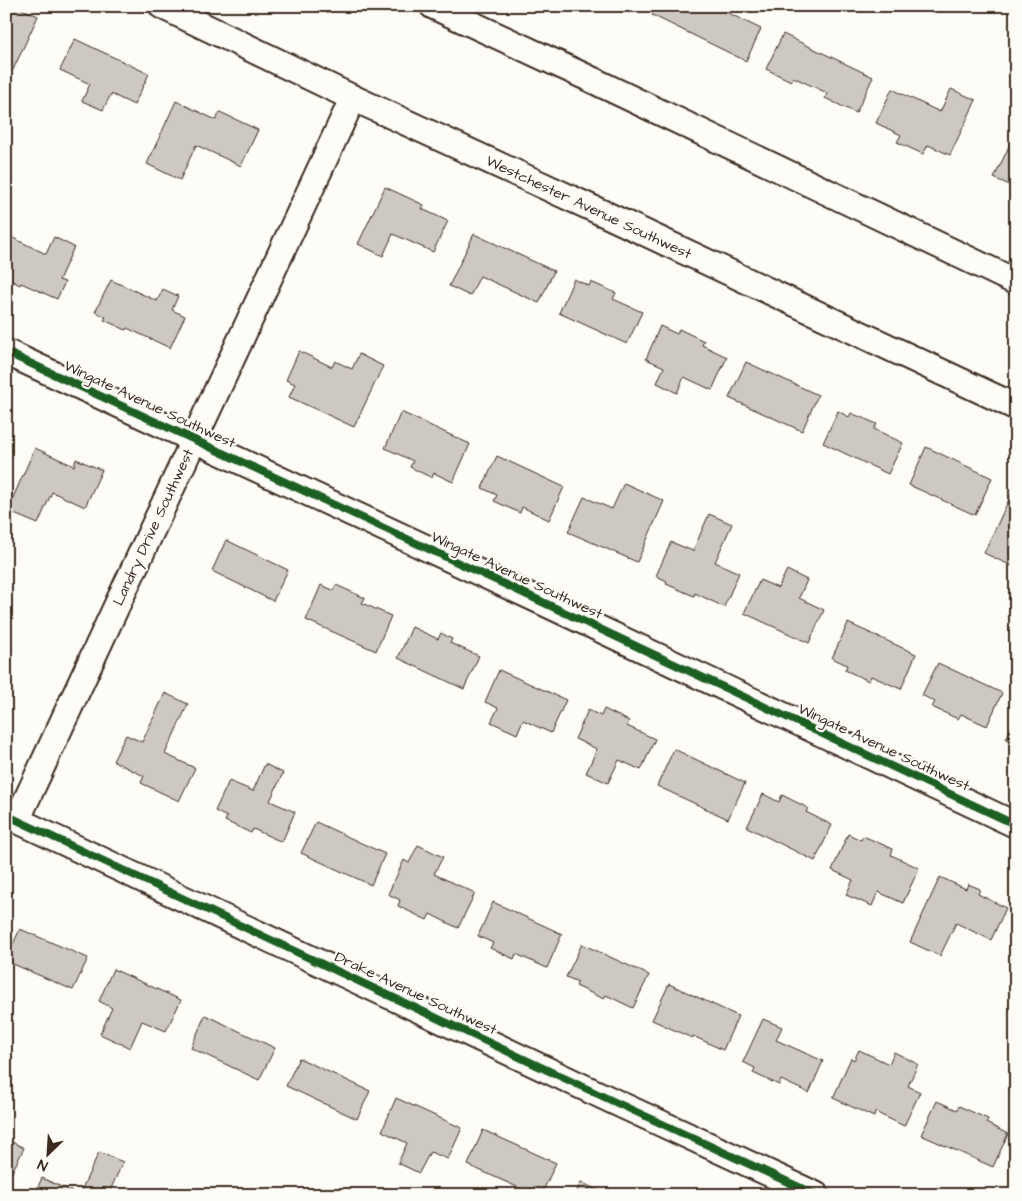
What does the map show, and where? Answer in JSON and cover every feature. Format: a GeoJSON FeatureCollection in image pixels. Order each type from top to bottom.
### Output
{"type":"FeatureCollection","features":[{"type":"Feature","properties":{"kind":"street","name":"Westchester Avenue Southwest"},"geometry":{"type":"LineString","coordinates":[[162,6],[354,98],[1016,407]]}},
{"type":"Feature","properties":{"kind":"street"},"geometry":{"type":"LineString","coordinates":[[433,6],[1016,282]]}},
{"type":"Feature","properties":{"kind":"street","name":"Landry Drive Southwest"},"geometry":{"type":"LineString","coordinates":[[11,818],[193,440],[354,98]]}},
{"type":"Feature","properties":{"kind":"street","name":"Wingate Avenue Southwest"},"geometry":{"type":"LineString","coordinates":[[6,352],[527,594],[1016,825]]}},
{"type":"Feature","properties":{"kind":"street","name":"Drake Avenue Southwest"},"geometry":{"type":"LineString","coordinates":[[11,818],[816,1195]]}},
{"type":"Feature","properties":{"kind":"building"},"geometry":{"type":"Polygon","coordinates":[[[8,6],[16,6],[38,16],[13,70],[6,67],[6,11],[8,6]]]}},
{"type":"Feature","properties":{"kind":"building"},"geometry":{"type":"Polygon","coordinates":[[[657,6],[714,6],[761,29],[746,61],[652,15],[657,6]]]}},
{"type":"Feature","properties":{"kind":"building"},"geometry":{"type":"Polygon","coordinates":[[[783,34],[873,77],[856,113],[825,98],[827,93],[793,77],[791,81],[766,69],[783,34]]]}},
{"type":"Feature","properties":{"kind":"building"},"geometry":{"type":"Polygon","coordinates":[[[75,39],[149,74],[134,105],[111,94],[103,110],[82,101],[90,84],[60,70],[75,39]]]}},
{"type":"Feature","properties":{"kind":"building"},"geometry":{"type":"Polygon","coordinates":[[[892,89],[940,112],[951,89],[976,100],[950,155],[928,145],[923,154],[897,142],[901,135],[876,123],[892,89]]]}},
{"type":"Feature","properties":{"kind":"building"},"geometry":{"type":"Polygon","coordinates":[[[176,101],[216,120],[220,112],[258,130],[241,166],[196,145],[180,180],[147,164],[176,101]]]}},
{"type":"Feature","properties":{"kind":"building"},"geometry":{"type":"Polygon","coordinates":[[[1011,142],[1016,145],[1016,188],[994,178],[1011,142]]]}},
{"type":"Feature","properties":{"kind":"building"},"geometry":{"type":"Polygon","coordinates":[[[385,187],[424,205],[422,209],[448,221],[433,252],[393,234],[383,256],[358,244],[385,187]]]}},
{"type":"Feature","properties":{"kind":"building"},"geometry":{"type":"Polygon","coordinates":[[[474,234],[554,271],[539,303],[480,276],[470,296],[449,286],[474,234]]]}},
{"type":"Feature","properties":{"kind":"building"},"geometry":{"type":"Polygon","coordinates":[[[9,236],[46,254],[54,237],[74,247],[59,280],[65,282],[57,299],[6,278],[6,243],[9,236]]]}},
{"type":"Feature","properties":{"kind":"building"},"geometry":{"type":"Polygon","coordinates":[[[574,279],[589,286],[591,282],[616,293],[613,299],[642,312],[627,344],[559,313],[574,279]]]}},
{"type":"Feature","properties":{"kind":"building"},"geometry":{"type":"Polygon","coordinates":[[[111,280],[157,301],[163,289],[178,296],[172,310],[185,316],[170,348],[127,328],[126,330],[104,320],[106,317],[95,312],[111,280]]]}},
{"type":"Feature","properties":{"kind":"building"},"geometry":{"type":"Polygon","coordinates":[[[660,326],[677,334],[679,329],[704,341],[702,345],[727,357],[712,390],[684,377],[677,393],[657,383],[664,367],[646,359],[660,326]]]}},
{"type":"Feature","properties":{"kind":"building"},"geometry":{"type":"Polygon","coordinates":[[[299,351],[332,367],[335,361],[352,369],[359,354],[383,366],[354,427],[289,397],[295,384],[286,380],[299,351]]]}},
{"type":"Feature","properties":{"kind":"building"},"geometry":{"type":"Polygon","coordinates":[[[746,362],[818,395],[802,431],[729,398],[746,362]]]}},
{"type":"Feature","properties":{"kind":"building"},"geometry":{"type":"Polygon","coordinates":[[[838,411],[849,417],[851,413],[877,424],[874,429],[903,443],[888,474],[823,443],[838,411]]]}},
{"type":"Feature","properties":{"kind":"building"},"geometry":{"type":"Polygon","coordinates":[[[401,412],[470,444],[453,482],[434,473],[432,478],[410,467],[413,461],[385,448],[401,412]]]}},
{"type":"Feature","properties":{"kind":"building"},"geometry":{"type":"Polygon","coordinates":[[[926,447],[992,478],[975,515],[909,485],[926,447]]]}},
{"type":"Feature","properties":{"kind":"building"},"geometry":{"type":"Polygon","coordinates":[[[35,448],[74,466],[76,459],[102,470],[85,507],[52,492],[38,524],[7,511],[35,448]]]}},
{"type":"Feature","properties":{"kind":"building"},"geometry":{"type":"Polygon","coordinates":[[[497,456],[564,487],[549,520],[522,507],[520,513],[494,501],[497,495],[482,488],[497,456]]]}},
{"type":"Feature","properties":{"kind":"building"},"geometry":{"type":"Polygon","coordinates":[[[624,483],[664,501],[637,562],[568,532],[584,497],[612,509],[624,483]]]}},
{"type":"Feature","properties":{"kind":"building"},"geometry":{"type":"Polygon","coordinates":[[[1012,493],[1016,494],[1016,568],[984,553],[1012,493]]]}},
{"type":"Feature","properties":{"kind":"building"},"geometry":{"type":"Polygon","coordinates":[[[709,514],[732,524],[715,562],[739,573],[724,607],[695,593],[694,596],[666,584],[667,581],[656,576],[671,542],[693,551],[709,514]]]}},
{"type":"Feature","properties":{"kind":"building"},"geometry":{"type":"Polygon","coordinates":[[[226,540],[288,570],[273,601],[212,571],[226,540]]]}},
{"type":"Feature","properties":{"kind":"building"},"geometry":{"type":"Polygon","coordinates":[[[787,570],[807,580],[799,598],[824,610],[809,643],[744,613],[760,580],[778,588],[787,570]]]}},
{"type":"Feature","properties":{"kind":"building"},"geometry":{"type":"Polygon","coordinates":[[[321,585],[333,590],[336,585],[365,598],[362,603],[391,616],[376,651],[306,620],[321,585]]]}},
{"type":"Feature","properties":{"kind":"building"},"geometry":{"type":"Polygon","coordinates":[[[848,623],[916,654],[901,689],[871,676],[869,681],[845,670],[847,665],[832,658],[848,623]]]}},
{"type":"Feature","properties":{"kind":"building"},"geometry":{"type":"Polygon","coordinates":[[[412,627],[438,639],[441,633],[452,639],[450,643],[479,656],[464,689],[398,658],[412,627]]]}},
{"type":"Feature","properties":{"kind":"building"},"geometry":{"type":"Polygon","coordinates":[[[938,663],[1002,693],[987,726],[961,714],[958,719],[932,707],[935,702],[922,695],[938,663]]]}},
{"type":"Feature","properties":{"kind":"building"},"geometry":{"type":"Polygon","coordinates":[[[499,670],[566,700],[551,733],[523,720],[517,734],[491,722],[498,708],[485,702],[499,670]]]}},
{"type":"Feature","properties":{"kind":"building"},"geometry":{"type":"Polygon","coordinates":[[[165,693],[188,704],[165,754],[195,768],[179,801],[141,783],[144,776],[113,761],[126,735],[142,742],[165,693]]]}},
{"type":"Feature","properties":{"kind":"building"},"geometry":{"type":"Polygon","coordinates":[[[604,709],[629,721],[627,726],[655,739],[641,770],[619,760],[608,783],[586,773],[597,749],[575,739],[588,710],[601,716],[604,709]]]}},
{"type":"Feature","properties":{"kind":"building"},"geometry":{"type":"Polygon","coordinates":[[[1016,718],[1016,744],[1006,739],[1016,718]]]}},
{"type":"Feature","properties":{"kind":"building"},"geometry":{"type":"Polygon","coordinates":[[[674,749],[745,783],[728,819],[657,786],[674,749]]]}},
{"type":"Feature","properties":{"kind":"building"},"geometry":{"type":"Polygon","coordinates":[[[265,764],[283,773],[270,801],[295,812],[282,842],[253,829],[251,833],[225,821],[227,817],[215,811],[229,781],[253,791],[265,764]]]}},
{"type":"Feature","properties":{"kind":"building"},"geometry":{"type":"Polygon","coordinates":[[[763,794],[779,802],[782,795],[808,808],[806,812],[832,825],[815,861],[747,827],[763,794]]]}},
{"type":"Feature","properties":{"kind":"building"},"geometry":{"type":"Polygon","coordinates":[[[316,822],[385,854],[371,885],[301,853],[316,822]]]}},
{"type":"Feature","properties":{"kind":"building"},"geometry":{"type":"Polygon","coordinates":[[[848,834],[861,840],[863,836],[893,849],[891,855],[919,868],[903,903],[878,892],[872,906],[846,895],[853,880],[832,870],[848,834]]]}},
{"type":"Feature","properties":{"kind":"building"},"geometry":{"type":"Polygon","coordinates":[[[418,845],[443,857],[434,874],[475,893],[458,928],[430,914],[427,920],[398,906],[400,900],[388,894],[404,860],[409,863],[418,845]]]}},
{"type":"Feature","properties":{"kind":"building"},"geometry":{"type":"Polygon","coordinates":[[[940,877],[966,889],[968,884],[980,889],[978,894],[1006,908],[991,940],[956,923],[940,956],[910,942],[940,877]]]}},
{"type":"Feature","properties":{"kind":"building"},"geometry":{"type":"Polygon","coordinates":[[[493,902],[562,934],[547,968],[516,954],[514,959],[490,948],[493,943],[478,936],[493,902]]]}},
{"type":"Feature","properties":{"kind":"building"},"geometry":{"type":"Polygon","coordinates":[[[20,929],[88,958],[73,990],[6,961],[20,929]]]}},
{"type":"Feature","properties":{"kind":"building"},"geometry":{"type":"Polygon","coordinates":[[[582,944],[649,975],[633,1008],[606,995],[604,999],[576,986],[578,982],[566,977],[582,944]]]}},
{"type":"Feature","properties":{"kind":"building"},"geometry":{"type":"Polygon","coordinates":[[[113,969],[181,1000],[166,1031],[142,1021],[130,1048],[100,1034],[112,1008],[99,1001],[113,969]]]}},
{"type":"Feature","properties":{"kind":"building"},"geometry":{"type":"Polygon","coordinates":[[[669,984],[738,1016],[723,1050],[652,1020],[669,984]]]}},
{"type":"Feature","properties":{"kind":"building"},"geometry":{"type":"Polygon","coordinates":[[[205,1015],[275,1048],[259,1080],[191,1048],[205,1015]]]}},
{"type":"Feature","properties":{"kind":"building"},"geometry":{"type":"Polygon","coordinates":[[[763,1019],[782,1027],[776,1040],[823,1061],[809,1093],[781,1080],[779,1085],[753,1073],[755,1068],[743,1062],[763,1019]]]}},
{"type":"Feature","properties":{"kind":"building"},"geometry":{"type":"Polygon","coordinates":[[[859,1050],[889,1064],[894,1052],[918,1064],[908,1086],[920,1092],[904,1126],[875,1112],[874,1117],[833,1098],[851,1058],[854,1060],[859,1050]]]}},
{"type":"Feature","properties":{"kind":"building"},"geometry":{"type":"Polygon","coordinates":[[[299,1058],[370,1091],[357,1119],[286,1086],[299,1058]]]}},
{"type":"Feature","properties":{"kind":"building"},"geometry":{"type":"Polygon","coordinates":[[[396,1098],[462,1128],[448,1159],[430,1152],[419,1173],[398,1163],[407,1143],[382,1131],[396,1098]]]}},
{"type":"Feature","properties":{"kind":"building"},"geometry":{"type":"Polygon","coordinates":[[[937,1101],[957,1110],[959,1106],[988,1119],[986,1123],[1008,1134],[993,1167],[921,1135],[937,1101]]]}},
{"type":"Feature","properties":{"kind":"building"},"geometry":{"type":"Polygon","coordinates":[[[483,1130],[556,1163],[541,1195],[535,1195],[468,1165],[483,1130]]]}},
{"type":"Feature","properties":{"kind":"building"},"geometry":{"type":"Polygon","coordinates":[[[8,1140],[24,1148],[6,1184],[6,1144],[8,1140]]]}},
{"type":"Feature","properties":{"kind":"building"},"geometry":{"type":"Polygon","coordinates":[[[99,1152],[123,1162],[108,1195],[79,1195],[99,1152]]]}},
{"type":"Feature","properties":{"kind":"building"},"geometry":{"type":"Polygon","coordinates":[[[42,1178],[79,1195],[34,1195],[42,1178]]]}},
{"type":"Feature","properties":{"kind":"building"},"geometry":{"type":"Polygon","coordinates":[[[581,1182],[607,1195],[575,1195],[581,1182]]]}},
{"type":"Feature","properties":{"kind":"cycle path"},"geometry":{"type":"LineString","coordinates":[[6,352],[1016,825]]}},
{"type":"Feature","properties":{"kind":"cycle path"},"geometry":{"type":"LineString","coordinates":[[6,815],[816,1195]]}}]}
